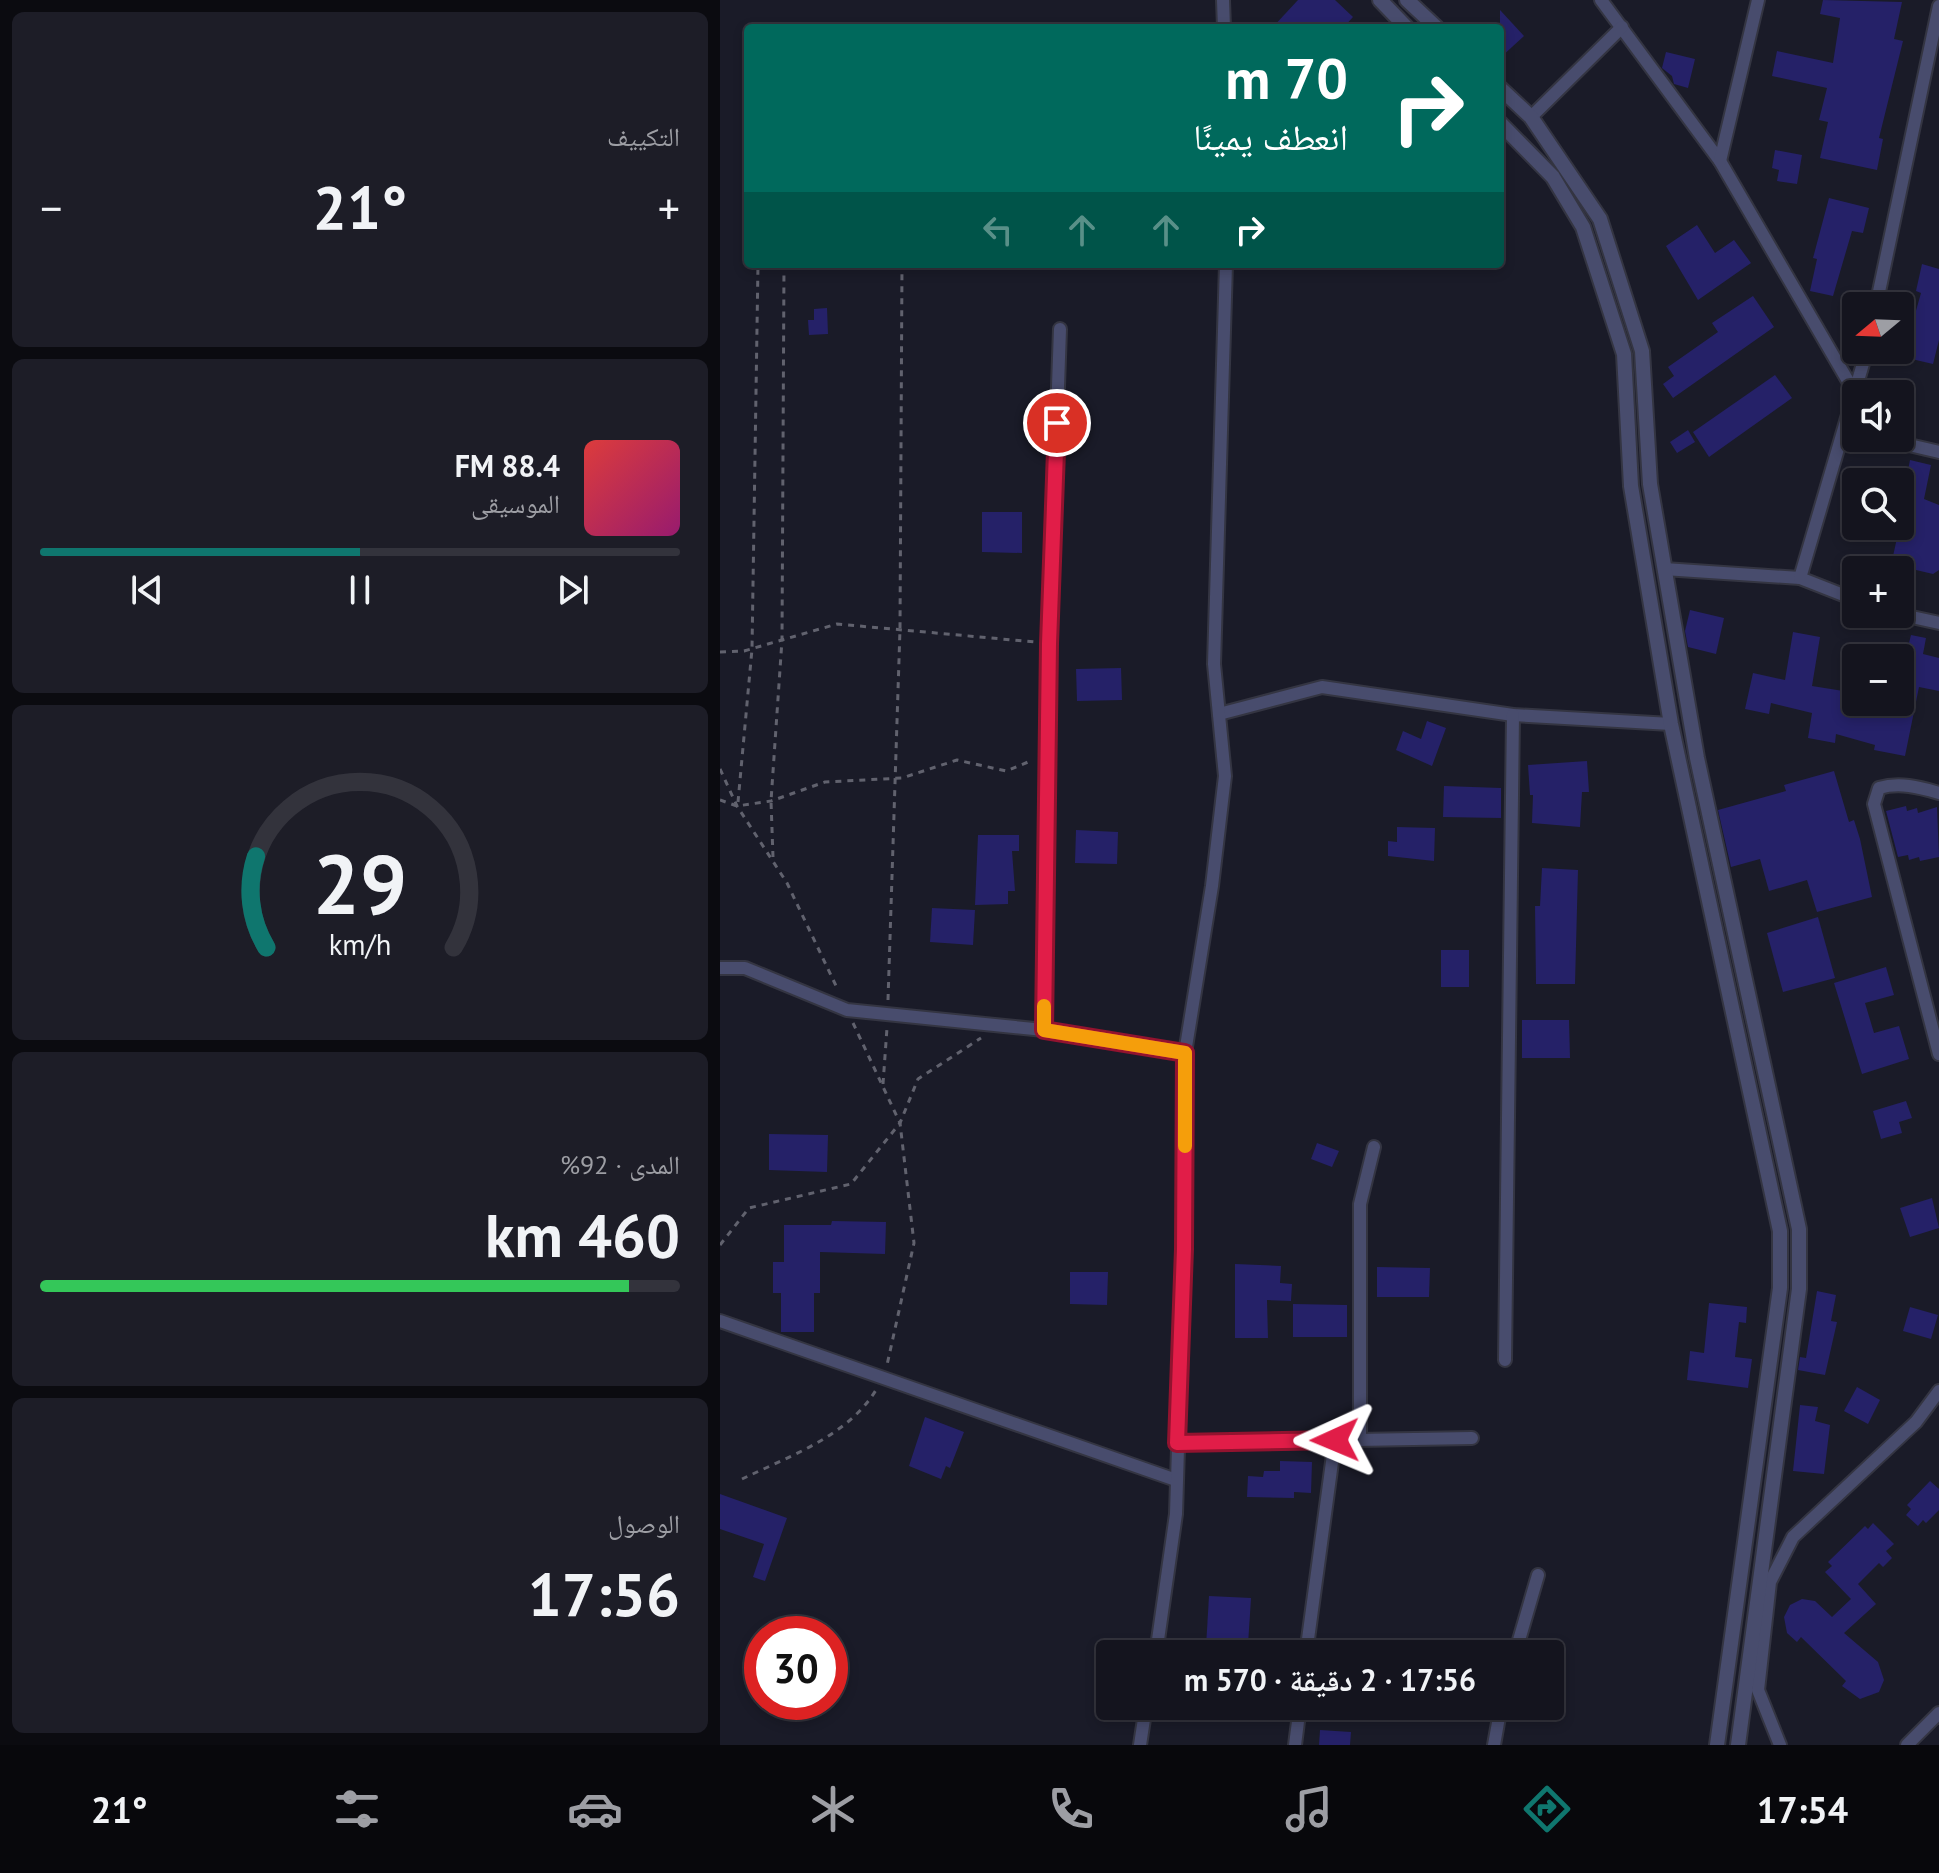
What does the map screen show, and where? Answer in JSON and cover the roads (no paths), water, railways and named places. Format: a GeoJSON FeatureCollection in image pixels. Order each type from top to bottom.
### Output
{"type":"FeatureCollection","features":[{"type":"Feature","properties":{"kind":"street"},"geometry":{"type":"LineString","coordinates":[[1223,0],[1224,24]]}},
{"type":"Feature","properties":{"kind":"street"},"geometry":{"type":"LineString","coordinates":[[1380,0],[1403,24]]}},
{"type":"Feature","properties":{"kind":"street"},"geometry":{"type":"LineString","coordinates":[[1407,0],[1433,24]]}},
{"type":"Feature","properties":{"kind":"street"},"geometry":{"type":"LineString","coordinates":[[1601,0],[1720,161],[1847,380]]}},
{"type":"Feature","properties":{"kind":"street"},"geometry":{"type":"LineString","coordinates":[[1720,161],[1758,0]]}},
{"type":"Feature","properties":{"kind":"street"},"geometry":{"type":"LineString","coordinates":[[1879,292],[1939,6]]}},
{"type":"Feature","properties":{"kind":"street"},"geometry":{"type":"LineString","coordinates":[[1531,117],[1622,27]]}},
{"type":"Feature","properties":{"kind":"street"},"geometry":{"type":"LineString","coordinates":[[1504,92],[1531,117],[1600,219],[1642,351],[1650,484],[1697,758],[1799,1229],[1799,1289],[1738,1745]]}},
{"type":"Feature","properties":{"kind":"street"},"geometry":{"type":"LineString","coordinates":[[1504,127],[1553,177],[1583,227],[1624,354],[1631,486],[1671,724],[1780,1231],[1780,1288],[1717,1745]]}},
{"type":"Feature","properties":{"kind":"street"},"geometry":{"type":"LineString","coordinates":[[1158,1640],[1176,1514],[1184,1249],[1185,1053],[1212,886],[1225,776],[1214,664],[1226,268]]}},
{"type":"Feature","properties":{"kind":"street"},"geometry":{"type":"LineString","coordinates":[[1044,1030],[1049,644],[1060,329]]}},
{"type":"Feature","properties":{"kind":"street"},"geometry":{"type":"LineString","coordinates":[[1914,446],[1939,452]]}},
{"type":"Feature","properties":{"kind":"street"},"geometry":{"type":"LineString","coordinates":[[1800,578],[1843,452]]}},
{"type":"Feature","properties":{"kind":"street"},"geometry":{"type":"LineString","coordinates":[[1664,569],[1800,578],[1842,594]]}},
{"type":"Feature","properties":{"kind":"street"},"geometry":{"type":"LineString","coordinates":[[1914,618],[1939,623]]}},
{"type":"Feature","properties":{"kind":"street"},"geometry":{"type":"LineString","coordinates":[[1219,714],[1322,687],[1513,715],[1671,724]]}},
{"type":"Feature","properties":{"kind":"street"},"geometry":{"type":"LineString","coordinates":[[1505,1360],[1513,715]]}},
{"type":"Feature","properties":{"kind":"street"},"geometry":{"type":"LineString","coordinates":[[1939,793],[1891,784],[1879,788],[1874,804],[1939,1054]]}},
{"type":"Feature","properties":{"kind":"street"},"geometry":{"type":"LineString","coordinates":[[720,968],[745,968],[847,1010],[1044,1030],[1185,1053]]}},
{"type":"Feature","properties":{"kind":"street"},"geometry":{"type":"LineString","coordinates":[[1360,1440],[1360,1204],[1374,1147]]}},
{"type":"Feature","properties":{"kind":"street"},"geometry":{"type":"LineString","coordinates":[[720,1321],[1176,1480]]}},
{"type":"Feature","properties":{"kind":"street"},"geometry":{"type":"LineString","coordinates":[[1780,1745],[1758,1690],[1770,1582],[1793,1537],[1916,1422],[1939,1391]]}},
{"type":"Feature","properties":{"kind":"street"},"geometry":{"type":"LineString","coordinates":[[1177,1443],[1472,1438]]}},
{"type":"Feature","properties":{"kind":"street"},"geometry":{"type":"LineString","coordinates":[[1308,1640],[1335,1440]]}},
{"type":"Feature","properties":{"kind":"street"},"geometry":{"type":"LineString","coordinates":[[1519,1640],[1538,1575]]}},
{"type":"Feature","properties":{"kind":"street"},"geometry":{"type":"LineString","coordinates":[[1907,1745],[1939,1713]]}},
{"type":"Feature","properties":{"kind":"street"},"geometry":{"type":"LineString","coordinates":[[1140,1745],[1144,1720]]}},
{"type":"Feature","properties":{"kind":"street"},"geometry":{"type":"LineString","coordinates":[[1295,1745],[1298,1720]]}},
{"type":"Feature","properties":{"kind":"street"},"geometry":{"type":"LineString","coordinates":[[1494,1745],[1498,1720]]}}]}
